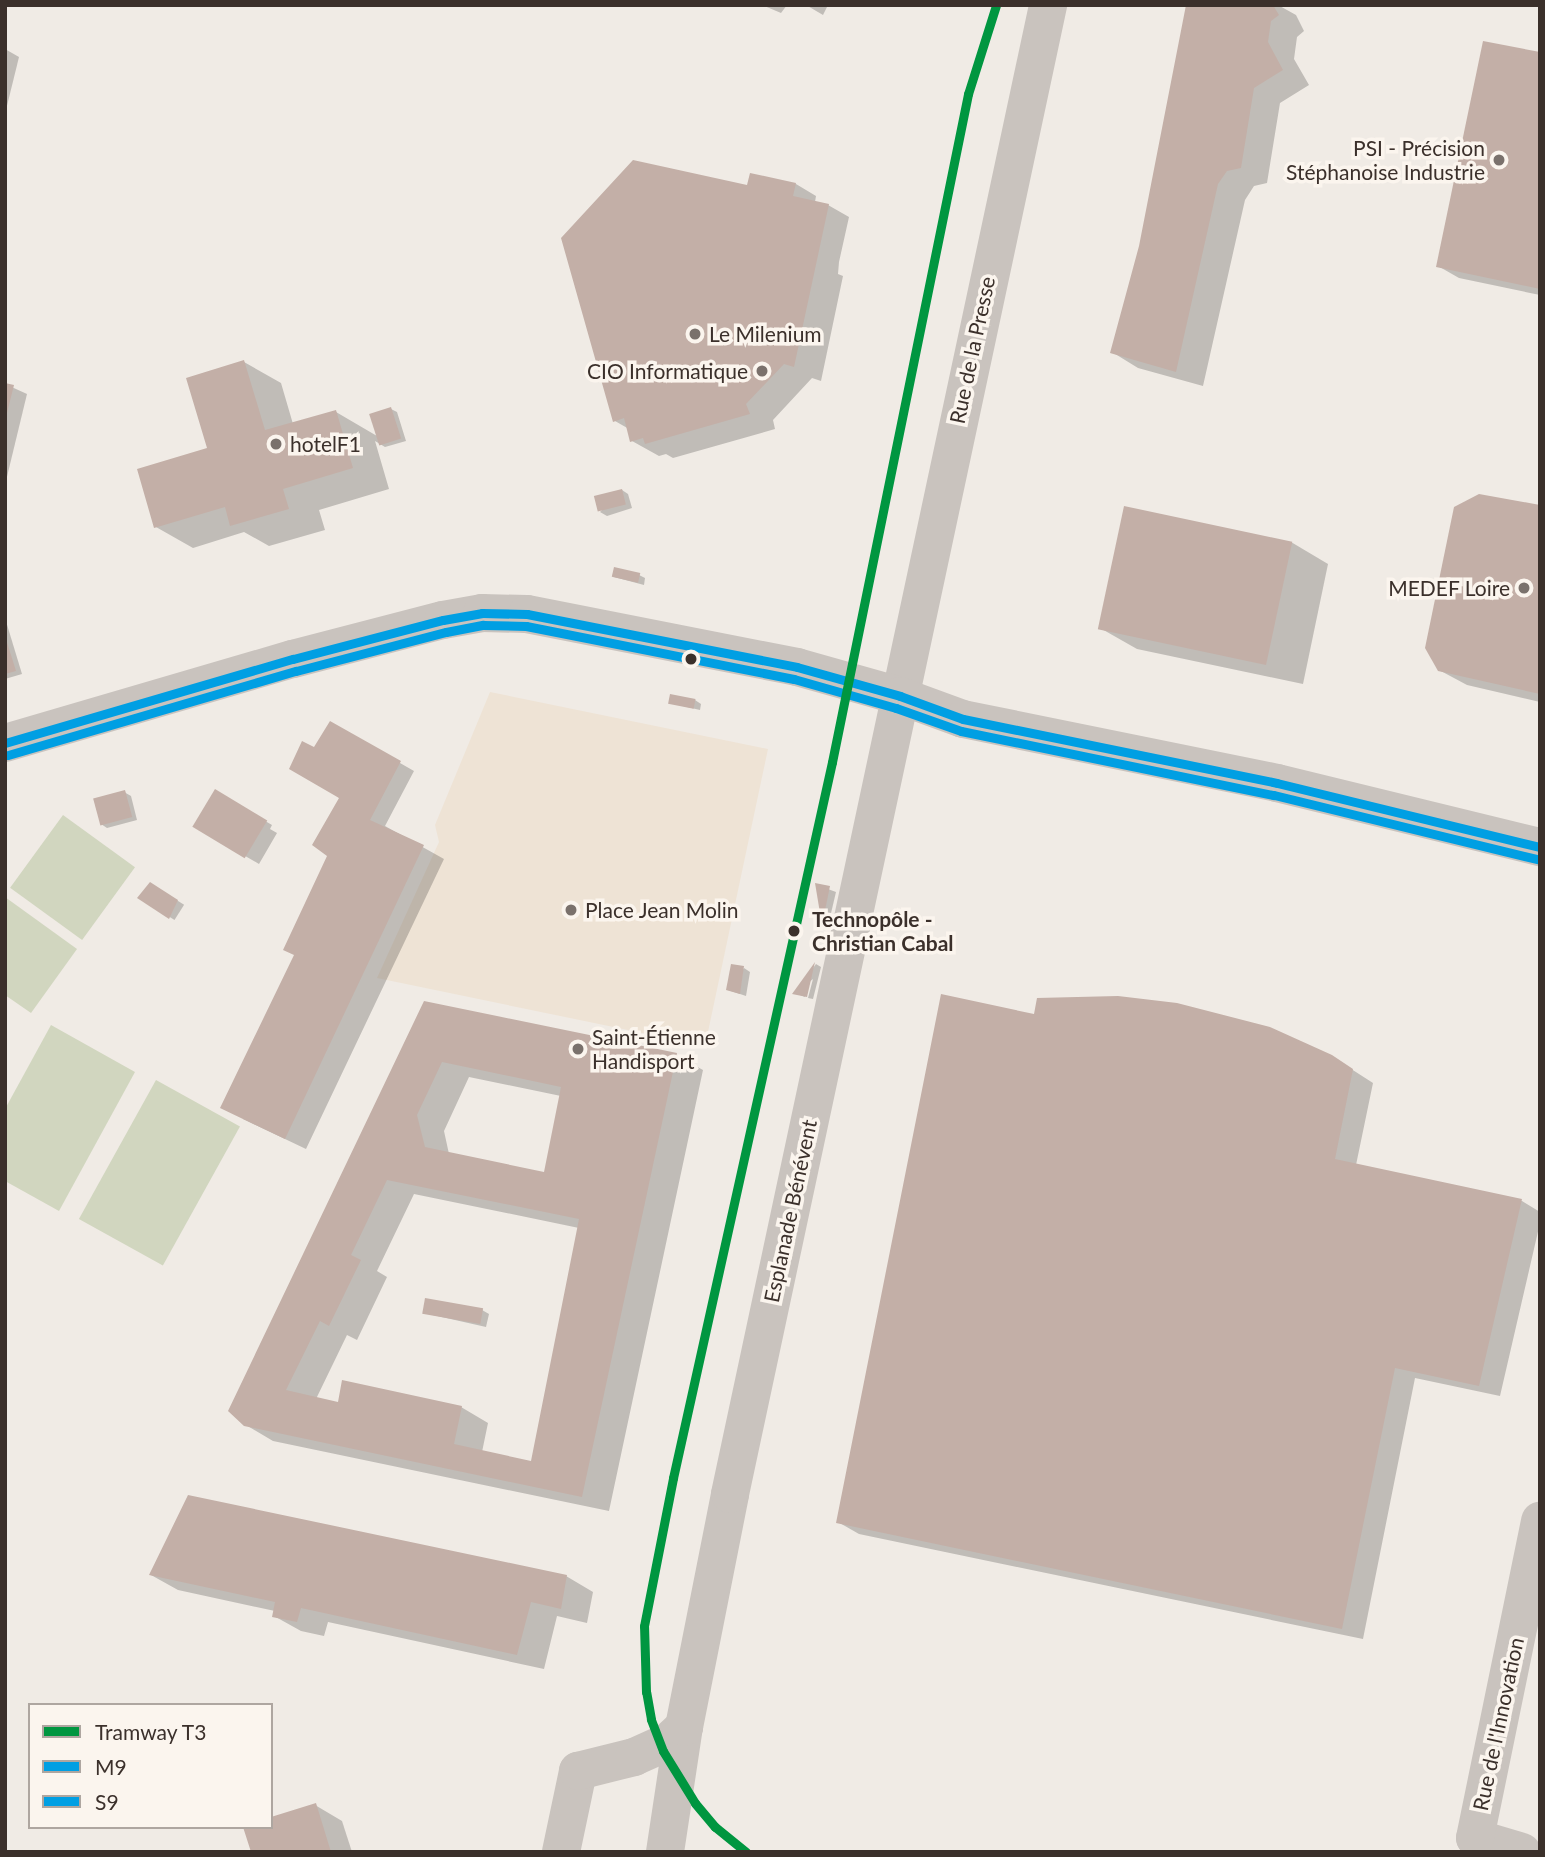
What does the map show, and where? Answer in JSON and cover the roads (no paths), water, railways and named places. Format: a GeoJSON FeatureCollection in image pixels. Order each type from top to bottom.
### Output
{"type":"FeatureCollection","features":[{"type":"Feature","properties":{"kind":"street","name":"Rue de la Presse"},"geometry":{"type":"LineString","coordinates":[[900,696],[1048,5]]}},
{"type":"Feature","properties":{"kind":"street"},"geometry":{"type":"LineString","coordinates":[[5,743],[293,659],[482,613],[527,614],[786,665],[900,696],[963,719],[1277,783],[1540,847]]}},
{"type":"Feature","properties":{"kind":"street","name":"Esplanade Bénévent"},"geometry":{"type":"LineString","coordinates":[[665,1852],[684,1727],[736,1467],[900,696]]}},
{"type":"Feature","properties":{"kind":"street","name":"Rue de l'Innovation"},"geometry":{"type":"LineString","coordinates":[[1522,1852],[1475,1838],[1540,1521]]}},
{"type":"Feature","properties":{"kind":"street"},"geometry":{"type":"LineString","coordinates":[[561,1852],[578,1771],[634,1757],[668,1742],[684,1727]]}},
{"type":"Feature","properties":{"kind":"tram line","name":"T3"},"geometry":{"type":"LineString","coordinates":[[746,1852],[715,1827],[695,1803],[663,1751],[651,1719],[646,1692],[644,1626],[673,1478],[832,762],[968,94],[996,5]]}},
{"type":"Feature","properties":{"kind":"place","name":"PSI - Précision Stéphanoise Industrie"},"geometry":{"type":"Point","coordinates":[1499,160]}},
{"type":"Feature","properties":{"kind":"place","name":"Le Milenium"},"geometry":{"type":"Point","coordinates":[695,334]}},
{"type":"Feature","properties":{"kind":"place","name":"CIO Informatique"},"geometry":{"type":"Point","coordinates":[762,371]}},
{"type":"Feature","properties":{"kind":"place","name":"hotelF1"},"geometry":{"type":"Point","coordinates":[276,444]}},
{"type":"Feature","properties":{"kind":"place","name":"MEDEF Loire"},"geometry":{"type":"Point","coordinates":[1524,588]}},
{"type":"Feature","properties":{"kind":"place","name":"Place Jean Molin"},"geometry":{"type":"Point","coordinates":[571,910]}},
{"type":"Feature","properties":{"kind":"place","name":"Technopôle - Christian Cabal"},"geometry":{"type":"Point","coordinates":[794,931]}},
{"type":"Feature","properties":{"kind":"place","name":"Saint-Étienne Handisport"},"geometry":{"type":"Point","coordinates":[578,1049]}}]}
